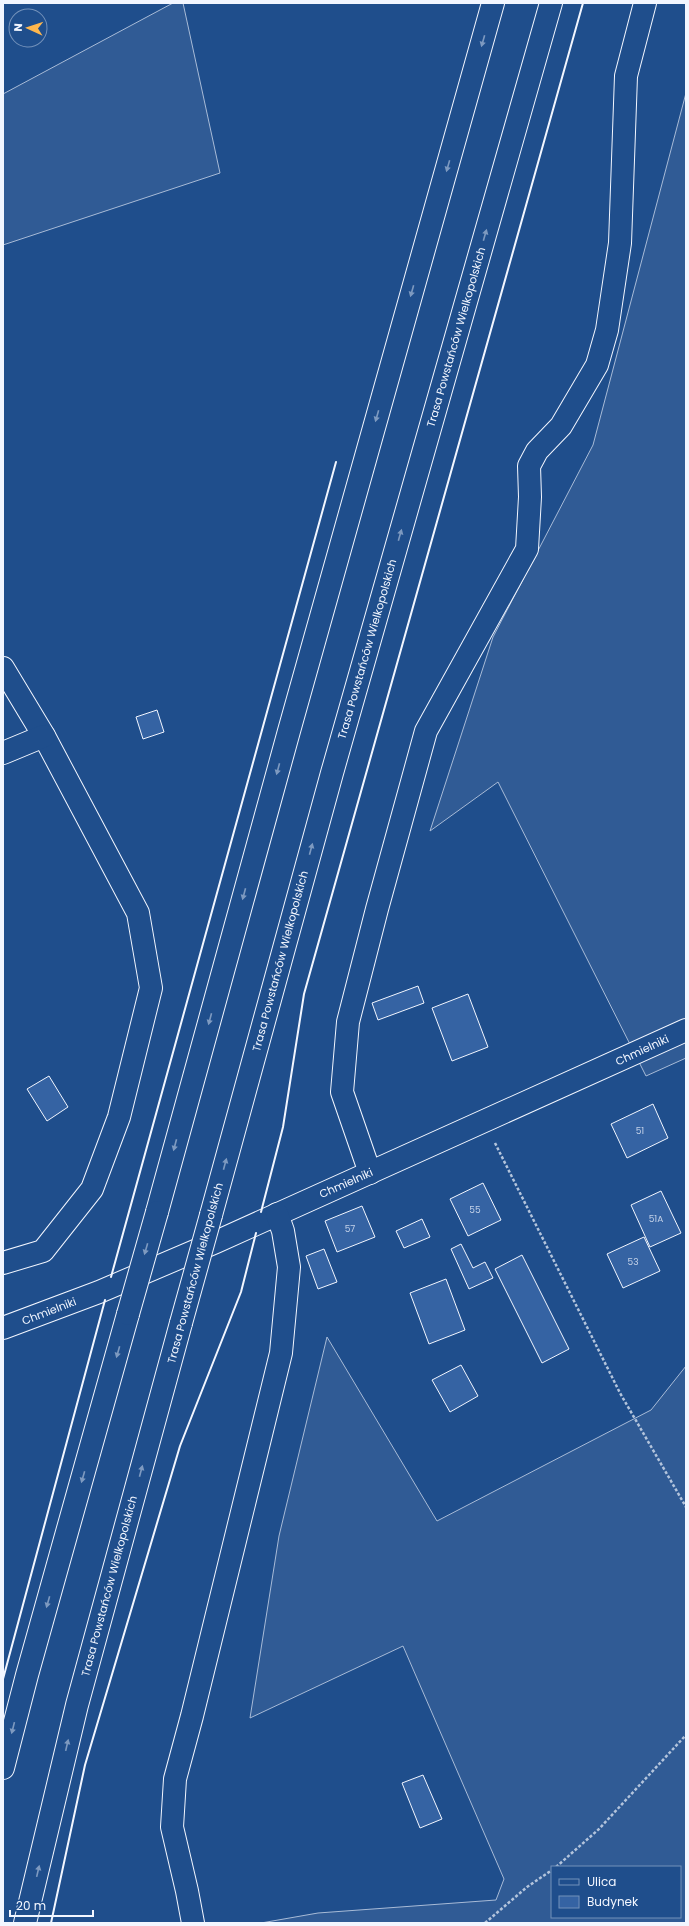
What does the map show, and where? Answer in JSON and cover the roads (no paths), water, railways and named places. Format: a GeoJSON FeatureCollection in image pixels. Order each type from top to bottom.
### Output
{"type":"FeatureCollection","features":[{"type":"Feature","properties":{"kind":"main road"},"geometry":{"type":"LineString","coordinates":[[3,1768],[27,1675],[157,1212],[289,731],[494,3]]}},
{"type":"Feature","properties":{"kind":"main road","name":"Trasa Powstańców Wielkopolskich"},"geometry":{"type":"LineString","coordinates":[[25,1923],[77,1705],[181,1323],[332,773],[551,3]]}},
{"type":"Feature","properties":{"kind":"main road"},"geometry":{"type":"LineString","coordinates":[[370,1173],[342,1092],[348,1022],[377,909],[426,731],[527,549],[530,497],[529,466],[537,451],[561,426],[597,365],[607,330],[620,243],[626,76],[645,3]]}},
{"type":"Feature","properties":{"kind":"main road"},"geometry":{"type":"LineString","coordinates":[[3,668],[44,736],[138,913],[151,988],[119,1117],[92,1189],[43,1251],[3,1263]]}},
{"type":"Feature","properties":{"kind":"main road"},"geometry":{"type":"LineString","coordinates":[[3,753],[44,736]]}},
{"type":"Feature","properties":{"kind":"main road","name":"Chmielniki"},"geometry":{"type":"LineString","coordinates":[[3,1328],[99,1292],[370,1173],[686,1030]]}},
{"type":"Feature","properties":{"kind":"main road"},"geometry":{"type":"LineString","coordinates":[[193,1923],[172,1827],[175,1779],[192,1716],[281,1353],[289,1267],[283,1231],[277,1214]]}}]}
